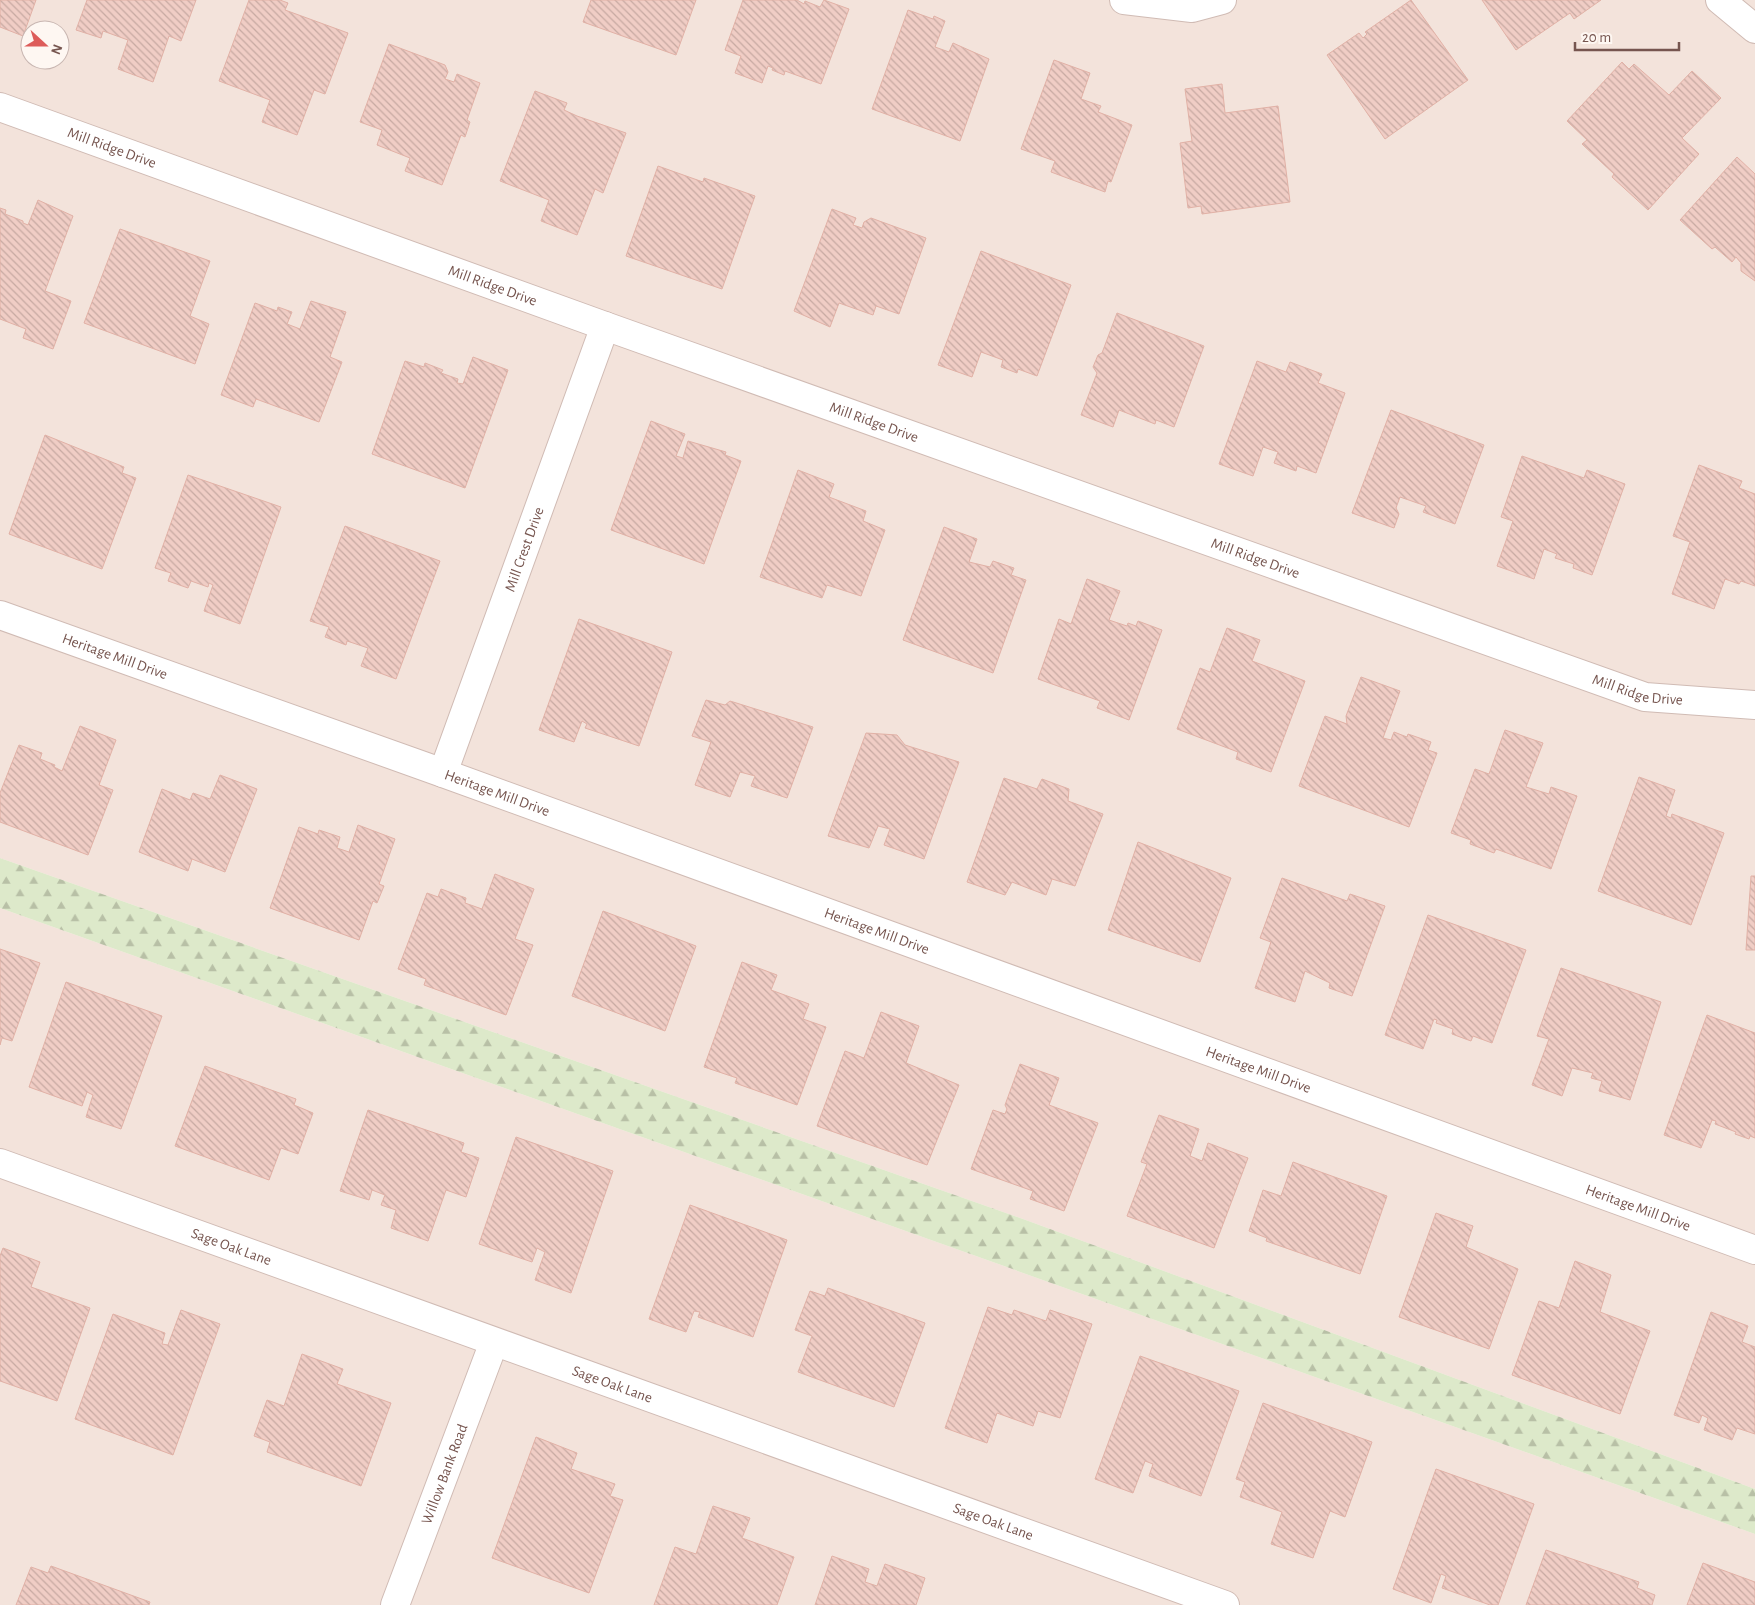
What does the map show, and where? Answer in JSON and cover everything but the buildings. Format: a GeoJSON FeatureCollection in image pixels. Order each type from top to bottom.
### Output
{"type":"FeatureCollection","features":[{"type":"Feature","properties":{"kind":"street"},"geometry":{"type":"LineString","coordinates":[[1124,0],[1192,8],[1222,0]]}},
{"type":"Feature","properties":{"kind":"street"},"geometry":{"type":"LineString","coordinates":[[1720,0],[1755,29]]}},
{"type":"Feature","properties":{"kind":"street","name":"Mill Ridge Drive"},"geometry":{"type":"LineString","coordinates":[[0,107],[606,326],[1645,697],[1755,705]]}},
{"type":"Feature","properties":{"kind":"street","name":"Mill Crest Drive"},"geometry":{"type":"LineString","coordinates":[[443,773],[606,326]]}},
{"type":"Feature","properties":{"kind":"street","name":"Heritage Mill Drive"},"geometry":{"type":"LineString","coordinates":[[0,615],[443,773],[1755,1250]]}},
{"type":"Feature","properties":{"kind":"street","name":"Sage Oak Lane"},"geometry":{"type":"LineString","coordinates":[[0,1163],[1225,1605]]}},
{"type":"Feature","properties":{"kind":"street","name":"Willow Bank Road"},"geometry":{"type":"LineString","coordinates":[[395,1605],[494,1342]]}},
{"type":"Feature","properties":{"kind":"shaded area"},"geometry":{"type":"Polygon","coordinates":[[[0,0],[1755,0],[1755,1489],[1023,1219],[0,858],[0,0]]]}},
{"type":"Feature","properties":{"kind":"shaded area"},"geometry":{"type":"Polygon","coordinates":[[[0,908],[1755,1534],[1755,1605],[0,1605],[0,908]]]}},
{"type":"Feature","properties":{"kind":"green space"},"geometry":{"type":"Polygon","coordinates":[[[0,858],[1023,1219],[1755,1489],[1755,1534],[0,908],[0,858]]]}}]}
